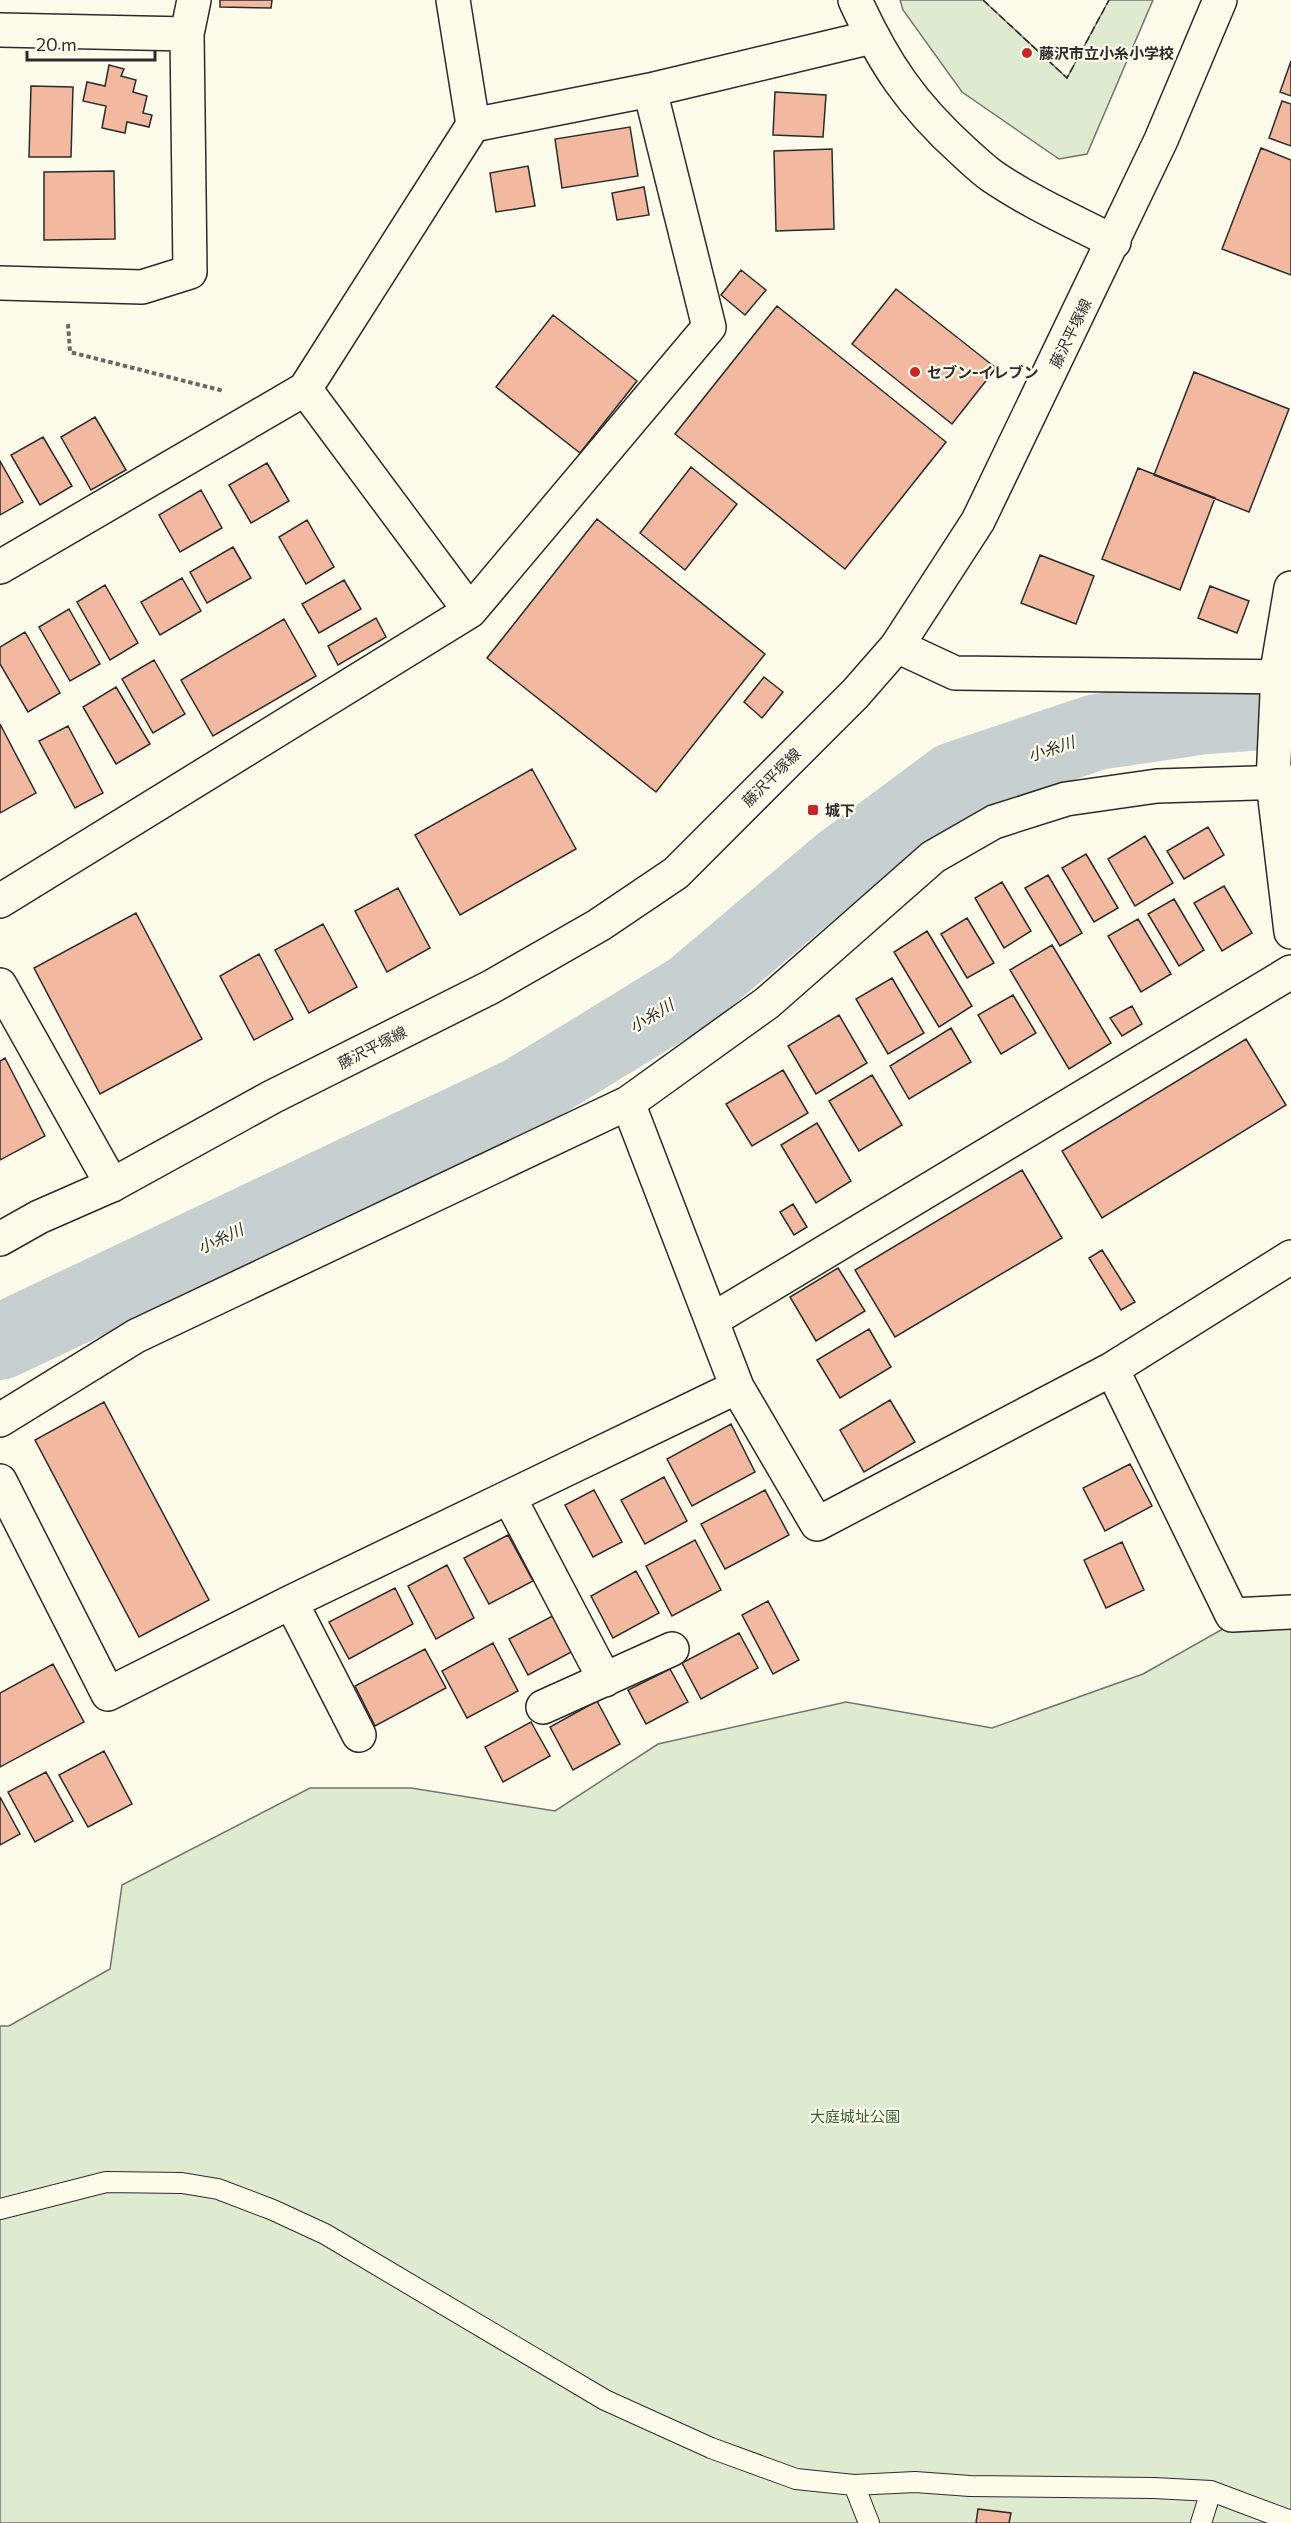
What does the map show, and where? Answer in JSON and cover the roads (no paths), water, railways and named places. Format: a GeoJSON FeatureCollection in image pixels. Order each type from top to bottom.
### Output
{"type":"FeatureCollection","features":[{"type":"Feature","properties":{"kind":"street"},"geometry":{"type":"LineString","coordinates":[[0,283],[142,287],[190,272],[188,34],[194,0]]}},
{"type":"Feature","properties":{"kind":"street"},"geometry":{"type":"LineString","coordinates":[[0,567],[305,388],[473,125],[453,0]]}},
{"type":"Feature","properties":{"kind":"street"},"geometry":{"type":"LineString","coordinates":[[855,0],[872,37],[902,87],[941,131],[991,175],[1041,205],[1114,242]]}},
{"type":"Feature","properties":{"kind":"street","name":"藤沢平塚線"},"geometry":{"type":"LineString","coordinates":[[0,1239],[39,1217],[112,1185],[272,1097],[490,987],[599,925],[676,873],[855,694],[897,646],[978,521],[1114,242],[1161,140],[1220,0]]}},
{"type":"Feature","properties":{"kind":"street"},"geometry":{"type":"LineString","coordinates":[[0,30],[188,34]]}},
{"type":"Feature","properties":{"kind":"street"},"geometry":{"type":"LineString","coordinates":[[473,125],[650,90],[872,37]]}},
{"type":"Feature","properties":{"kind":"street"},"geometry":{"type":"LineString","coordinates":[[0,901],[470,611],[709,327],[650,90]]}},
{"type":"Feature","properties":{"kind":"street"},"geometry":{"type":"LineString","coordinates":[[305,388],[470,611]]}},
{"type":"Feature","properties":{"kind":"street"},"geometry":{"type":"LineString","coordinates":[[1291,588],[1281,683],[1280,771],[1291,932]]}},
{"type":"Feature","properties":{"kind":"street"},"geometry":{"type":"LineString","coordinates":[[897,646],[955,673],[1281,683]]}},
{"type":"Feature","properties":{"kind":"street"},"geometry":{"type":"LineString","coordinates":[[0,1420],[136,1336],[628,1103],[767,1003],[933,857],[994,822],[1066,799],[1280,771]]}},
{"type":"Feature","properties":{"kind":"street"},"geometry":{"type":"LineString","coordinates":[[712,1320],[1291,972]]}},
{"type":"Feature","properties":{"kind":"street"},"geometry":{"type":"LineString","coordinates":[[0,985],[112,1185]]}},
{"type":"Feature","properties":{"kind":"street"},"geometry":{"type":"LineString","coordinates":[[628,1103],[737,1387],[817,1524],[1112,1369],[1291,1257]]}},
{"type":"Feature","properties":{"kind":"street"},"geometry":{"type":"LineString","coordinates":[[1112,1369],[1232,1615],[1291,1612]]}},
{"type":"Feature","properties":{"kind":"street"},"geometry":{"type":"LineString","coordinates":[[0,1481],[108,1694],[291,1602],[737,1387]]}},
{"type":"Feature","properties":{"kind":"street"},"geometry":{"type":"LineString","coordinates":[[509,1497],[605,1680]]}},
{"type":"Feature","properties":{"kind":"street"},"geometry":{"type":"LineString","coordinates":[[291,1602],[359,1736]]}},
{"type":"Feature","properties":{"kind":"street"},"geometry":{"type":"LineString","coordinates":[[543,1707],[672,1649]]}},
{"type":"Feature","properties":{"kind":"lane"},"geometry":{"type":"LineString","coordinates":[[0,2209],[106,2182],[182,2183],[218,2189],[326,2234],[605,2400],[711,2448],[796,2479],[854,2486],[915,2482],[970,2486],[1154,2488],[1211,2491],[1291,2521]]}},
{"type":"Feature","properties":{"kind":"lane"},"geometry":{"type":"LineString","coordinates":[[854,2486],[869,2523]]}},
{"type":"Feature","properties":{"kind":"lane"},"geometry":{"type":"LineString","coordinates":[[1201,2523],[1211,2491]]}},
{"type":"Feature","properties":{"kind":"waterway","name":"小糸川"},"geometry":{"type":"LineString","coordinates":[[0,1342],[523,1094],[691,991],[841,864],[954,780],[1097,732],[1206,716],[1291,710]]}},
{"type":"Feature","properties":{"kind":"place","name":"藤沢市立小糸小学校"},"geometry":{"type":"Point","coordinates":[1027,53]}},
{"type":"Feature","properties":{"kind":"place","name":"セブン-イレブン"},"geometry":{"type":"Point","coordinates":[915,372]}},
{"type":"Feature","properties":{"kind":"place","name":"城下"},"geometry":{"type":"Point","coordinates":[813,810]}},
{"type":"Feature","properties":{"kind":"park label","name":"大庭城址公園"},"geometry":{"type":"Point","coordinates":[855,2116]}}]}
